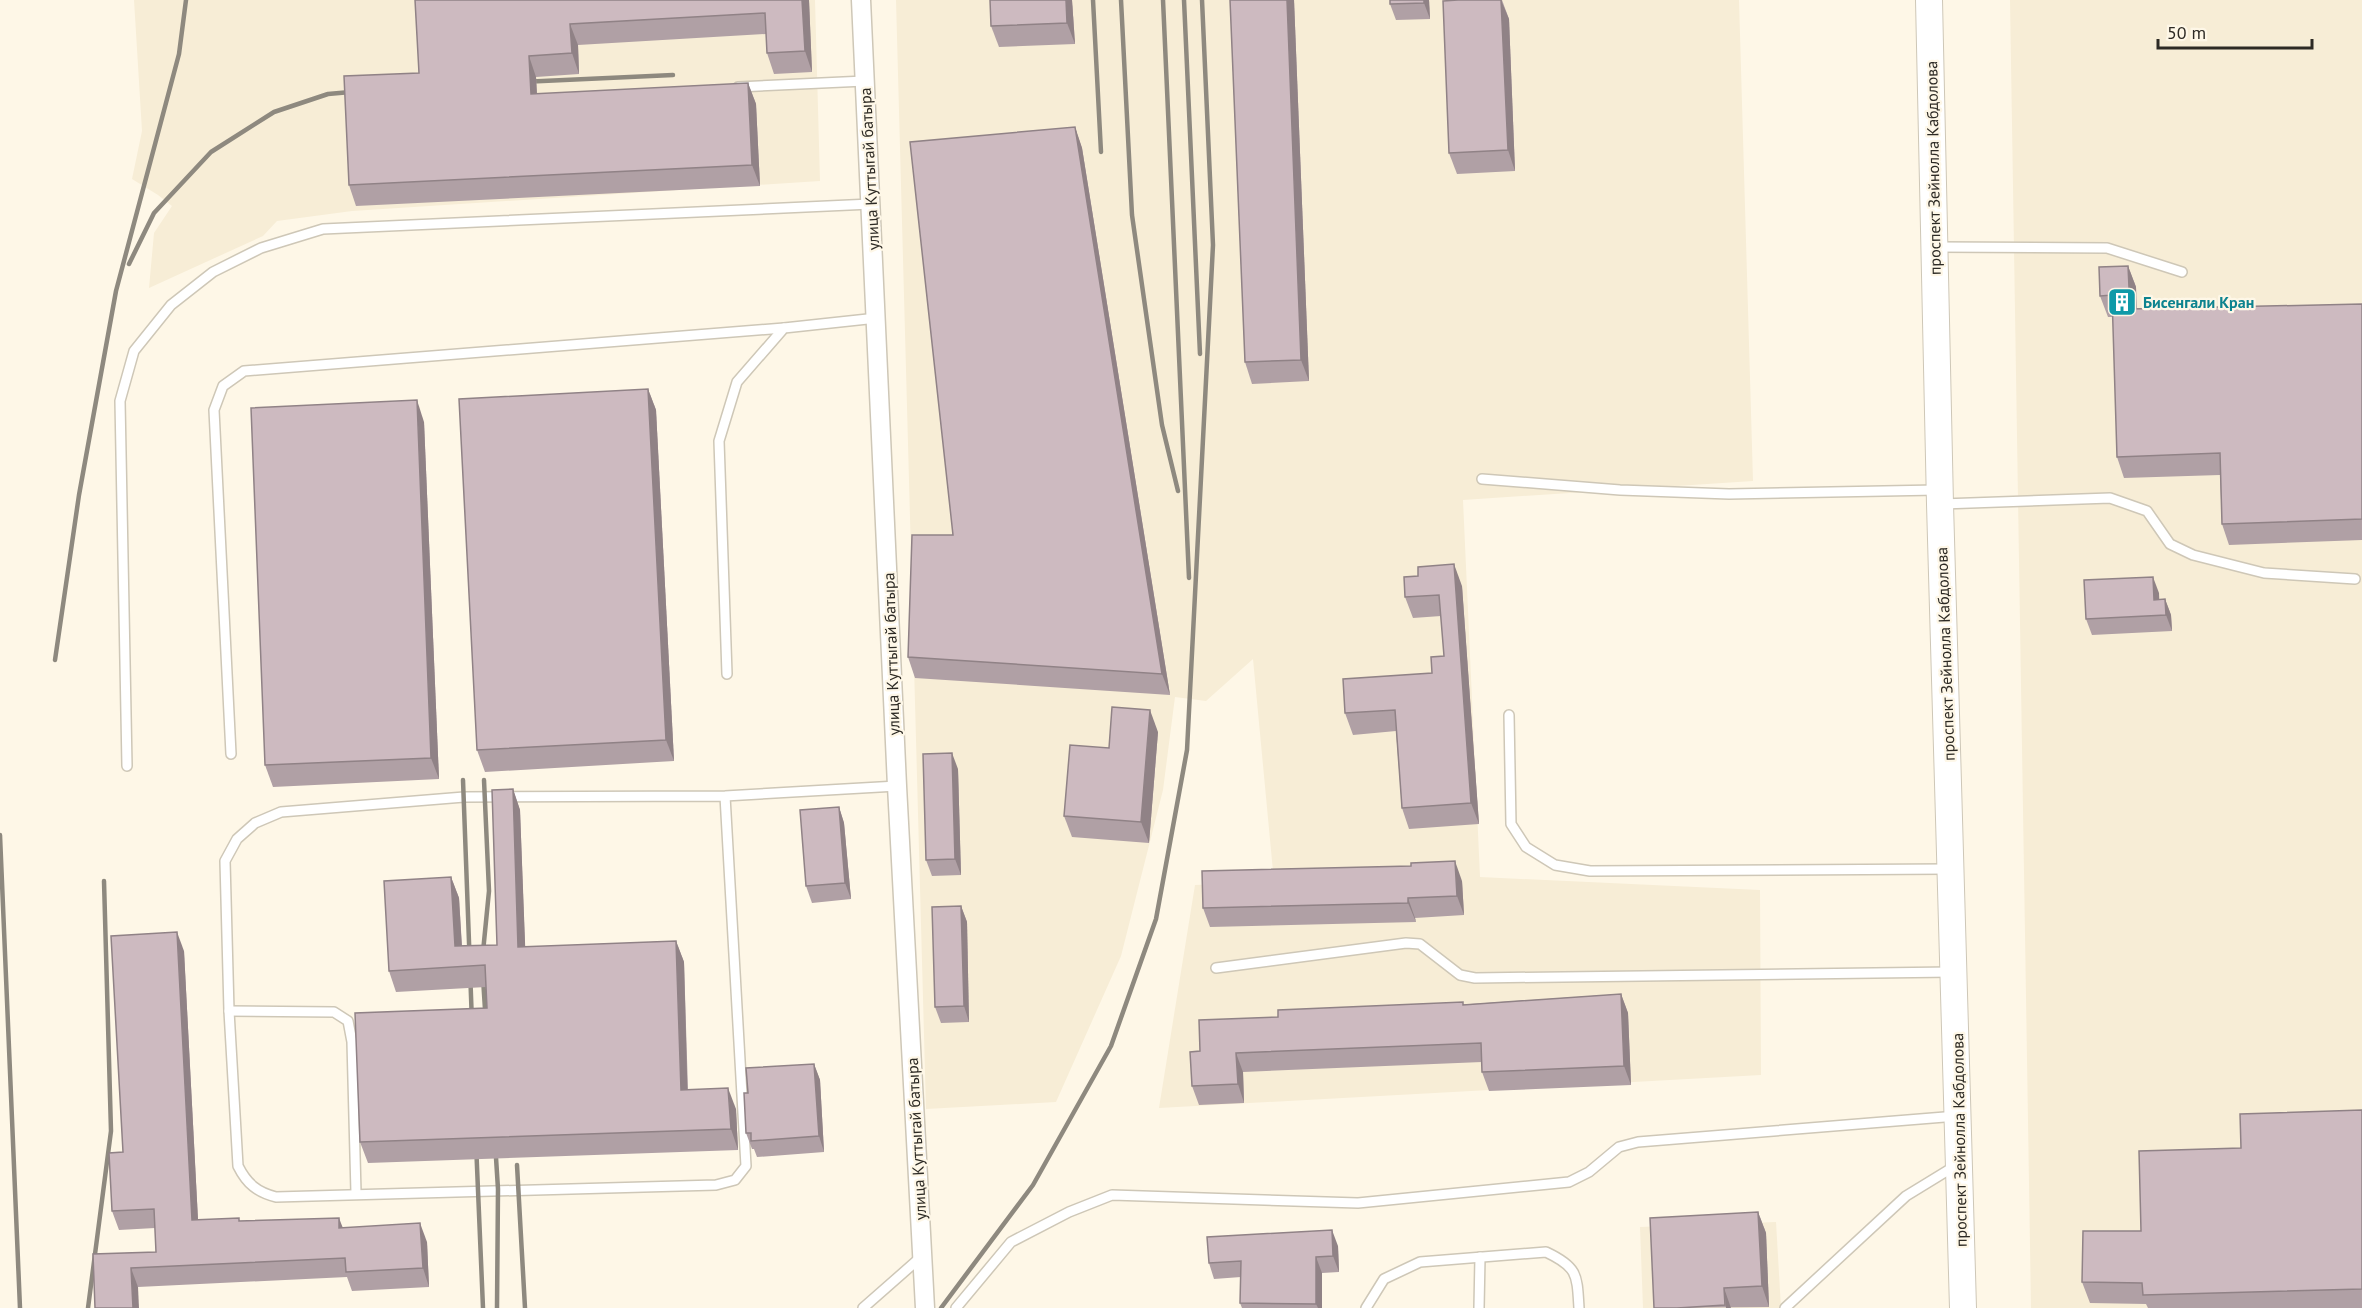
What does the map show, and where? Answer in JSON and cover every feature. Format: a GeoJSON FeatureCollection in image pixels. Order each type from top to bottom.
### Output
{"type":"FeatureCollection","features":[{"type":"Feature","properties":{"kind":"main road","name":"проспект Зейнолла Кабдолова"},"geometry":{"type":"LineString","coordinates":[[1929,0],[1940,497],[1963,1308]]}},
{"type":"Feature","properties":{"kind":"street","name":"улица Куттыгай батыра"},"geometry":{"type":"LineString","coordinates":[[861,0],[897,786],[925,1308]]}},
{"type":"Feature","properties":{"kind":"lane"},"geometry":{"type":"LineString","coordinates":[[724,88],[865,81]]}},
{"type":"Feature","properties":{"kind":"lane"},"geometry":{"type":"LineString","coordinates":[[128,766],[120,401],[134,351],[171,305],[213,272],[261,248],[323,229],[871,204]]}},
{"type":"Feature","properties":{"kind":"lane"},"geometry":{"type":"LineString","coordinates":[[1934,247],[2107,248],[2182,273]]}},
{"type":"Feature","properties":{"kind":"lane"},"geometry":{"type":"LineString","coordinates":[[231,754],[214,410],[223,386],[244,371],[783,328],[877,318]]}},
{"type":"Feature","properties":{"kind":"lane"},"geometry":{"type":"LineString","coordinates":[[727,674],[719,441],[738,382],[783,328]]}},
{"type":"Feature","properties":{"kind":"lane"},"geometry":{"type":"LineString","coordinates":[[1482,479],[1620,490],[1729,495],[2110,498],[2147,511],[2170,543],[2193,555],[2264,573],[2355,579]]}},
{"type":"Feature","properties":{"kind":"lane"},"geometry":{"type":"LineString","coordinates":[[1509,715],[1511,824],[1526,847],[1555,865],[1590,872],[1952,869]]}},
{"type":"Feature","properties":{"kind":"lane"},"geometry":{"type":"LineString","coordinates":[[725,796],[746,1166],[735,1180],[716,1185],[356,1193],[276,1197],[260,1192],[245,1179],[238,1166],[229,1011],[225,861],[237,838],[255,823],[281,812],[464,797],[725,796],[897,786]]}},
{"type":"Feature","properties":{"kind":"lane"},"geometry":{"type":"LineString","coordinates":[[1216,968],[1406,943],[1420,944],[1460,975],[1475,978],[1954,972]]}},
{"type":"Feature","properties":{"kind":"lane"},"geometry":{"type":"LineString","coordinates":[[229,1011],[334,1012],[348,1021],[352,1042],[356,1193]]}},
{"type":"Feature","properties":{"kind":"lane"},"geometry":{"type":"LineString","coordinates":[[956,1308],[1011,1242],[1069,1212],[1112,1196],[1369,1202],[1569,1182],[1589,1172],[1619,1147],[1638,1142],[1958,1115]]}},
{"type":"Feature","properties":{"kind":"lane"},"geometry":{"type":"LineString","coordinates":[[1785,1308],[1905,1196],[1959,1163]]}},
{"type":"Feature","properties":{"kind":"lane"},"geometry":{"type":"LineString","coordinates":[[1366,1308],[1384,1280],[1420,1262],[1546,1252],[1564,1260],[1577,1276],[1579,1308]]}},
{"type":"Feature","properties":{"kind":"lane"},"geometry":{"type":"LineString","coordinates":[[863,1308],[923,1255]]}},
{"type":"Feature","properties":{"kind":"lane"},"geometry":{"type":"LineString","coordinates":[[1479,1308],[1480,1257]]}},
{"type":"Feature","properties":{"kind":"shaded area"},"geometry":{"type":"Polygon","coordinates":[[[134,0],[815,0],[820,181],[352,211],[277,221],[263,236],[149,288],[154,233],[172,206],[132,179],[142,131],[134,0]]]}},
{"type":"Feature","properties":{"kind":"shaded area"},"geometry":{"type":"Polygon","coordinates":[[[896,0],[1739,0],[1753,481],[1463,500],[1480,877],[1760,890],[1761,1075],[1159,1108],[1195,885],[1274,882],[1253,659],[1206,701],[1175,697],[1163,790],[1121,956],[1056,1102],[926,1109],[896,0]]]}},
{"type":"Feature","properties":{"kind":"shaded area"},"geometry":{"type":"Polygon","coordinates":[[[2010,0],[2362,0],[2362,1308],[2031,1308],[2010,0]]]}},
{"type":"Feature","properties":{"kind":"shaded area"},"geometry":{"type":"Polygon","coordinates":[[[1776,1222],[1781,1308],[1643,1308],[1640,1227],[1776,1222]]]}},
{"type":"Feature","properties":{"kind":"building"},"geometry":{"type":"Polygon","coordinates":[[[415,0],[802,0],[805,51],[767,53],[765,13],[570,24],[572,53],[529,56],[531,94],[748,83],[752,165],[349,185],[344,76],[419,73],[415,0]]]}},
{"type":"Feature","properties":{"kind":"building"},"geometry":{"type":"Polygon","coordinates":[[[990,0],[1066,0],[1067,23],[991,26],[990,0]]]}},
{"type":"Feature","properties":{"kind":"building"},"geometry":{"type":"Polygon","coordinates":[[[1230,0],[1287,0],[1301,360],[1245,362],[1230,0]]]}},
{"type":"Feature","properties":{"kind":"building"},"geometry":{"type":"Polygon","coordinates":[[[1390,0],[1424,0],[1424,3],[1390,4],[1390,0]]]}},
{"type":"Feature","properties":{"kind":"building"},"geometry":{"type":"Polygon","coordinates":[[[1501,0],[1508,150],[1449,153],[1443,1],[1501,0]]]}},
{"type":"Feature","properties":{"kind":"building"},"geometry":{"type":"Polygon","coordinates":[[[1075,127],[1162,674],[908,657],[912,535],[953,535],[910,142],[1075,127]]]}},
{"type":"Feature","properties":{"kind":"building"},"geometry":{"type":"Polygon","coordinates":[[[2128,266],[2130,309],[2362,304],[2362,519],[2222,524],[2220,453],[2117,457],[2112,295],[2100,296],[2099,267],[2128,266]]]}},
{"type":"Feature","properties":{"kind":"building"},"geometry":{"type":"Polygon","coordinates":[[[648,389],[666,740],[477,750],[459,399],[648,389]]]}},
{"type":"Feature","properties":{"kind":"building"},"geometry":{"type":"Polygon","coordinates":[[[417,400],[431,758],[265,765],[251,408],[417,400]]]}},
{"type":"Feature","properties":{"kind":"building"},"geometry":{"type":"Polygon","coordinates":[[[1454,564],[1471,803],[1402,808],[1395,710],[1345,713],[1343,679],[1432,673],[1431,657],[1444,656],[1439,595],[1405,597],[1404,577],[1418,576],[1418,567],[1454,564]]]}},
{"type":"Feature","properties":{"kind":"building"},"geometry":{"type":"Polygon","coordinates":[[[2153,577],[2154,600],[2165,599],[2166,615],[2086,619],[2084,580],[2153,577]]]}},
{"type":"Feature","properties":{"kind":"building"},"geometry":{"type":"Polygon","coordinates":[[[1112,707],[1150,710],[1141,822],[1064,816],[1070,745],[1109,748],[1112,707]]]}},
{"type":"Feature","properties":{"kind":"building"},"geometry":{"type":"Polygon","coordinates":[[[952,753],[955,859],[926,860],[923,754],[952,753]]]}},
{"type":"Feature","properties":{"kind":"building"},"geometry":{"type":"Polygon","coordinates":[[[513,789],[518,947],[676,941],[681,1090],[728,1088],[731,1129],[360,1142],[355,1013],[487,1008],[485,965],[389,971],[384,881],[451,877],[455,946],[497,945],[492,790],[513,789]]]}},
{"type":"Feature","properties":{"kind":"building"},"geometry":{"type":"Polygon","coordinates":[[[839,807],[845,883],[806,886],[800,810],[839,807]]]}},
{"type":"Feature","properties":{"kind":"building"},"geometry":{"type":"Polygon","coordinates":[[[1455,861],[1457,896],[1408,898],[1408,903],[1203,908],[1202,871],[1411,866],[1411,863],[1455,861]]]}},
{"type":"Feature","properties":{"kind":"building"},"geometry":{"type":"Polygon","coordinates":[[[961,906],[964,1006],[935,1007],[932,907],[961,906]]]}},
{"type":"Feature","properties":{"kind":"building"},"geometry":{"type":"Polygon","coordinates":[[[177,932],[192,1220],[339,1218],[339,1228],[420,1223],[423,1268],[346,1272],[345,1258],[131,1268],[133,1308],[95,1308],[93,1254],[156,1252],[154,1209],[112,1211],[109,1153],[123,1152],[111,936],[177,932]]]}},
{"type":"Feature","properties":{"kind":"building"},"geometry":{"type":"Polygon","coordinates":[[[1621,994],[1624,1066],[1482,1072],[1481,1043],[1236,1053],[1238,1084],[1192,1086],[1190,1052],[1200,1051],[1199,1020],[1278,1017],[1278,1010],[1463,1002],[1463,1005],[1621,994]]]}},
{"type":"Feature","properties":{"kind":"building"},"geometry":{"type":"Polygon","coordinates":[[[814,1064],[819,1136],[751,1141],[751,1133],[746,1133],[744,1093],[748,1093],[746,1068],[814,1064]]]}},
{"type":"Feature","properties":{"kind":"building"},"geometry":{"type":"Polygon","coordinates":[[[2362,1110],[2362,1289],[2143,1295],[2142,1283],[2082,1282],[2083,1231],[2141,1231],[2139,1151],[2241,1148],[2240,1114],[2362,1110]]]}},
{"type":"Feature","properties":{"kind":"building"},"geometry":{"type":"Polygon","coordinates":[[[1758,1212],[1762,1286],[1724,1288],[1725,1305],[1654,1308],[1650,1218],[1758,1212]]]}},
{"type":"Feature","properties":{"kind":"building"},"geometry":{"type":"Polygon","coordinates":[[[1332,1230],[1333,1256],[1316,1257],[1316,1304],[1240,1303],[1241,1261],[1209,1263],[1207,1237],[1332,1230]]]}},
{"type":"Feature","properties":{"kind":"railway"},"geometry":{"type":"LineString","coordinates":[[55,660],[79,495],[116,291],[179,54],[186,0]]}},
{"type":"Feature","properties":{"kind":"railway"},"geometry":{"type":"LineString","coordinates":[[1093,0],[1101,152]]}},
{"type":"Feature","properties":{"kind":"railway"},"geometry":{"type":"LineString","coordinates":[[1121,0],[1132,215],[1162,425],[1178,491]]}},
{"type":"Feature","properties":{"kind":"railway"},"geometry":{"type":"LineString","coordinates":[[1163,0],[1189,578]]}},
{"type":"Feature","properties":{"kind":"railway"},"geometry":{"type":"LineString","coordinates":[[1184,0],[1200,354]]}},
{"type":"Feature","properties":{"kind":"railway"},"geometry":{"type":"LineString","coordinates":[[941,1308],[1033,1185],[1111,1046],[1156,919],[1187,750],[1213,245],[1202,0]]}},
{"type":"Feature","properties":{"kind":"railway"},"geometry":{"type":"LineString","coordinates":[[521,82],[673,75]]}},
{"type":"Feature","properties":{"kind":"railway"},"geometry":{"type":"LineString","coordinates":[[129,264],[154,213],[211,152],[274,112],[328,94],[362,91]]}},
{"type":"Feature","properties":{"kind":"railway"},"geometry":{"type":"LineString","coordinates":[[463,780],[472,1023]]}},
{"type":"Feature","properties":{"kind":"railway"},"geometry":{"type":"LineString","coordinates":[[484,780],[489,891],[482,962],[486,1025]]}},
{"type":"Feature","properties":{"kind":"railway"},"geometry":{"type":"LineString","coordinates":[[0,835],[20,1308]]}},
{"type":"Feature","properties":{"kind":"railway"},"geometry":{"type":"LineString","coordinates":[[88,1308],[111,1131],[104,881]]}},
{"type":"Feature","properties":{"kind":"railway"},"geometry":{"type":"LineString","coordinates":[[495,1142],[498,1189],[497,1308]]}},
{"type":"Feature","properties":{"kind":"railway"},"geometry":{"type":"LineString","coordinates":[[476,1143],[483,1308]]}},
{"type":"Feature","properties":{"kind":"railway"},"geometry":{"type":"LineString","coordinates":[[517,1165],[525,1308]]}},
{"type":"Feature","properties":{"kind":"place","name":"Бисенгали Кран"},"geometry":{"type":"Point","coordinates":[2122,302]}}]}
